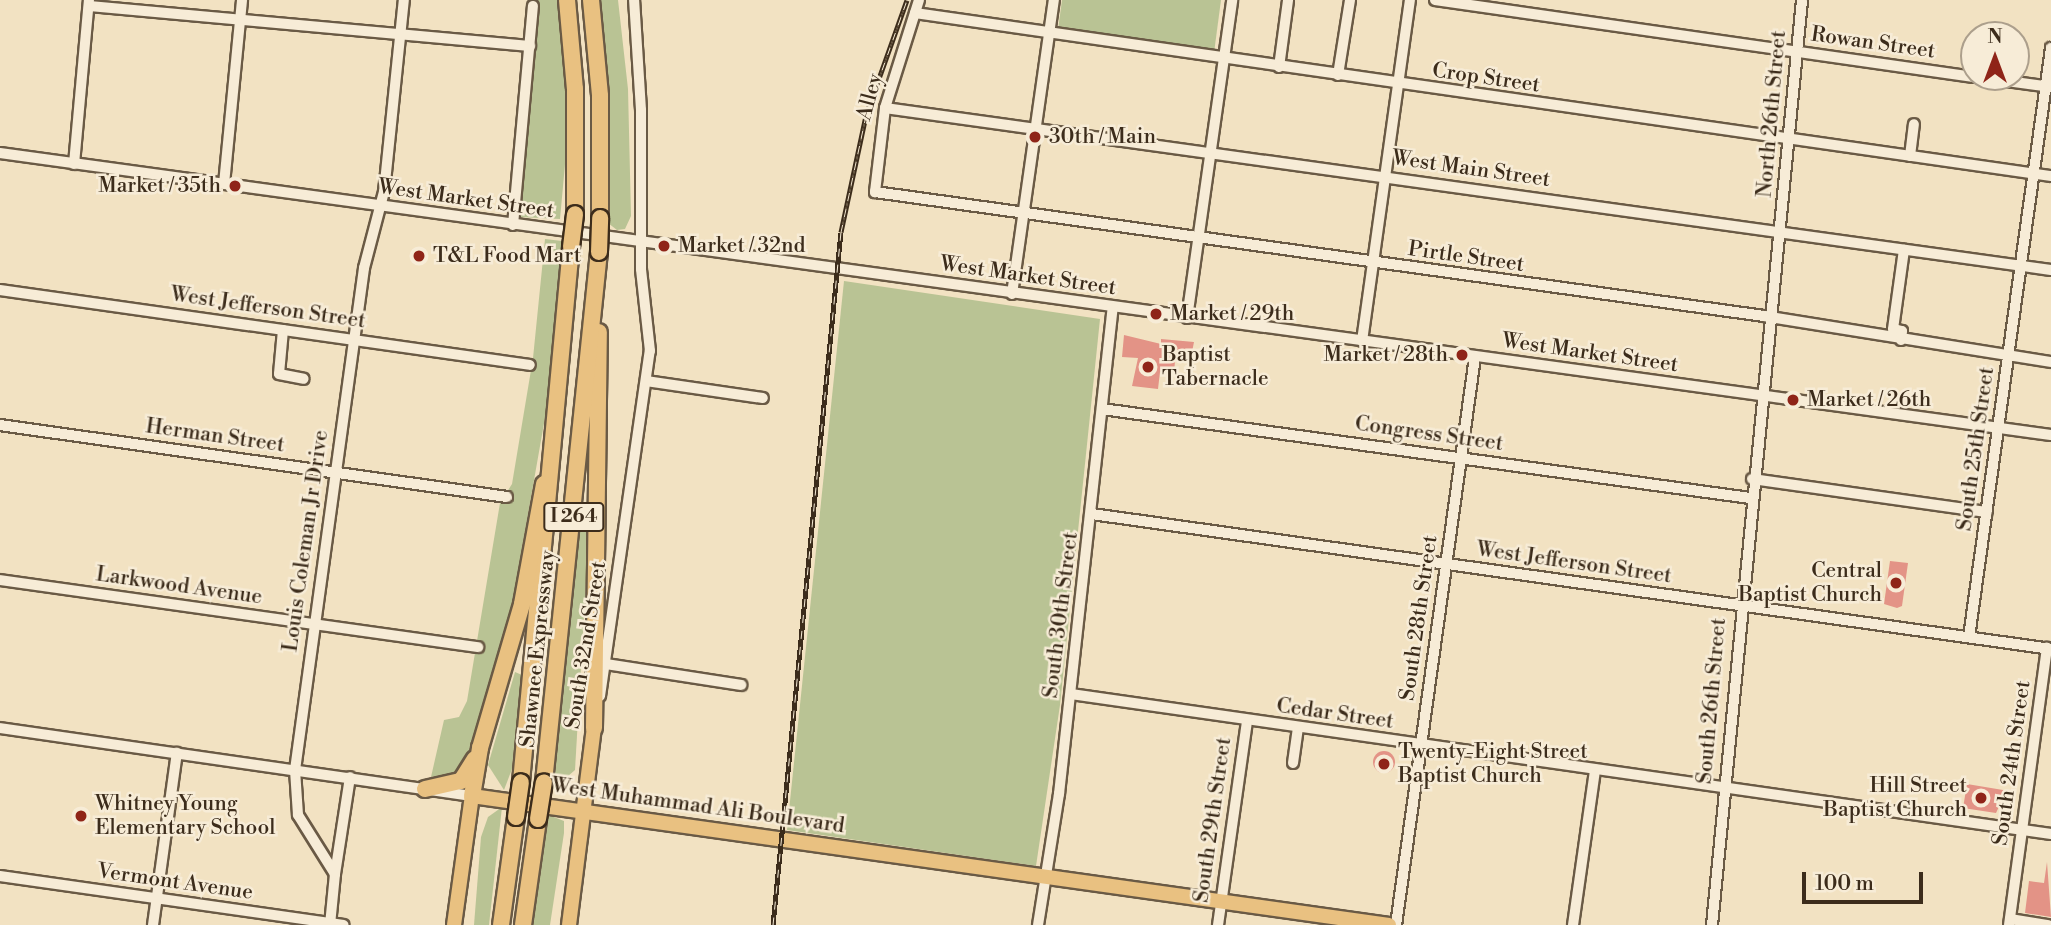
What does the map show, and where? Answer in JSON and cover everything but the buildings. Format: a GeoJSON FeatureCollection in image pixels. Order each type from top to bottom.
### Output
{"type":"FeatureCollection","features":[{"type":"Feature","properties":{"kind":"highway","name":"Shawnee Expressway"},"geometry":{"type":"LineString","coordinates":[[501,925],[521,782],[575,214],[575,89],[567,0]]}},
{"type":"Feature","properties":{"kind":"highway","name":"Shawnee Expressway"},"geometry":{"type":"LineString","coordinates":[[523,925],[544,782],[600,252],[600,96],[591,0]]}},
{"type":"Feature","properties":{"kind":"highway"},"geometry":{"type":"LineString","coordinates":[[594,728],[600,252]]}},
{"type":"Feature","properties":{"kind":"highway"},"geometry":{"type":"LineString","coordinates":[[472,796],[480,748],[522,604],[561,382]]}},
{"type":"Feature","properties":{"kind":"highway"},"geometry":{"type":"LineString","coordinates":[[425,789],[461,782],[480,748]]}},
{"type":"Feature","properties":{"kind":"main road","name":"South 32nd Street"},"geometry":{"type":"LineString","coordinates":[[569,925],[594,728]]}},
{"type":"Feature","properties":{"kind":"main road","name":"West Muhammad Ali Boulevard"},"geometry":{"type":"LineString","coordinates":[[472,796],[1389,925]]}},
{"type":"Feature","properties":{"kind":"main road"},"geometry":{"type":"LineString","coordinates":[[454,925],[472,796]]}},
{"type":"Feature","properties":{"kind":"main road"},"geometry":{"type":"LineString","coordinates":[[468,833],[480,812],[509,800]]}},
{"type":"Feature","properties":{"kind":"street"},"geometry":{"type":"LineString","coordinates":[[225,184],[242,0]]}},
{"type":"Feature","properties":{"kind":"street","name":"Louis Coleman Jr Drive"},"geometry":{"type":"LineString","coordinates":[[335,874],[298,815],[295,770],[369,239],[380,206],[404,0]]}},
{"type":"Feature","properties":{"kind":"street","name":"South 32nd Street"},"geometry":{"type":"LineString","coordinates":[[594,728],[611,634],[650,351],[641,243],[642,110],[633,38],[634,0]]}},
{"type":"Feature","properties":{"kind":"street","name":"Alley"},"geometry":{"type":"LineString","coordinates":[[875,192],[885,108],[919,0]]}},
{"type":"Feature","properties":{"kind":"street"},"geometry":{"type":"LineString","coordinates":[[1012,294],[1054,0]]}},
{"type":"Feature","properties":{"kind":"street"},"geometry":{"type":"LineString","coordinates":[[1187,318],[1232,0]]}},
{"type":"Feature","properties":{"kind":"street"},"geometry":{"type":"LineString","coordinates":[[1279,66],[1288,0]]}},
{"type":"Feature","properties":{"kind":"street"},"geometry":{"type":"LineString","coordinates":[[1338,75],[1350,0]]}},
{"type":"Feature","properties":{"kind":"street"},"geometry":{"type":"LineString","coordinates":[[1362,341],[1410,0]]}},
{"type":"Feature","properties":{"kind":"street","name":"Rowan Street"},"geometry":{"type":"LineString","coordinates":[[1435,0],[1960,75]]}},
{"type":"Feature","properties":{"kind":"street","name":"North 26th Street"},"geometry":{"type":"LineString","coordinates":[[1780,232],[1802,0]]}},
{"type":"Feature","properties":{"kind":"street"},"geometry":{"type":"LineString","coordinates":[[74,164],[89,3],[240,20],[530,46]]}},
{"type":"Feature","properties":{"kind":"street"},"geometry":{"type":"LineString","coordinates":[[513,225],[533,6]]}},
{"type":"Feature","properties":{"kind":"street","name":"Crop Street"},"geometry":{"type":"LineString","coordinates":[[915,13],[2051,176]]}},
{"type":"Feature","properties":{"kind":"street","name":"South 25th Street"},"geometry":{"type":"LineString","coordinates":[[1969,637],[2048,87],[2051,48]]}},
{"type":"Feature","properties":{"kind":"street","name":"Rowan Street"},"geometry":{"type":"LineString","coordinates":[[2030,85],[2048,87]]}},
{"type":"Feature","properties":{"kind":"street","name":"West Main Street"},"geometry":{"type":"LineString","coordinates":[[885,108],[1210,151],[2051,270]]}},
{"type":"Feature","properties":{"kind":"street"},"geometry":{"type":"LineString","coordinates":[[1910,156],[1914,124]]}},
{"type":"Feature","properties":{"kind":"street","name":"West Market Street"},"geometry":{"type":"LineString","coordinates":[[0,153],[2051,435]]}},
{"type":"Feature","properties":{"kind":"street","name":"Pirtle Street"},"geometry":{"type":"LineString","coordinates":[[875,192],[1372,264],[1764,316],[1773,322],[2051,362]]}},
{"type":"Feature","properties":{"kind":"street","name":"South 26th Street"},"geometry":{"type":"LineString","coordinates":[[1712,925],[1750,498],[1773,322],[1780,232]]}},
{"type":"Feature","properties":{"kind":"street"},"geometry":{"type":"LineString","coordinates":[[1901,340],[1902,331],[1893,329],[1904,250]]}},
{"type":"Feature","properties":{"kind":"street","name":"West Jefferson Street"},"geometry":{"type":"LineString","coordinates":[[0,290],[530,365]]}},
{"type":"Feature","properties":{"kind":"street","name":"South 30th Street"},"geometry":{"type":"LineString","coordinates":[[1038,925],[1071,694],[1113,308]]}},
{"type":"Feature","properties":{"kind":"street"},"geometry":{"type":"LineString","coordinates":[[283,330],[279,374],[304,379]]}},
{"type":"Feature","properties":{"kind":"street","name":"South 28th Street"},"geometry":{"type":"LineString","coordinates":[[1396,925],[1475,357]]}},
{"type":"Feature","properties":{"kind":"street"},"geometry":{"type":"LineString","coordinates":[[646,381],[763,398]]}},
{"type":"Feature","properties":{"kind":"street","name":"Congress Street"},"geometry":{"type":"LineString","coordinates":[[1102,409],[1750,498]]}},
{"type":"Feature","properties":{"kind":"street","name":"Herman Street"},"geometry":{"type":"LineString","coordinates":[[0,425],[507,497]]}},
{"type":"Feature","properties":{"kind":"street"},"geometry":{"type":"LineString","coordinates":[[1752,479],[1987,512]]}},
{"type":"Feature","properties":{"kind":"street","name":"West Jefferson Street"},"geometry":{"type":"LineString","coordinates":[[1092,514],[2049,649]]}},
{"type":"Feature","properties":{"kind":"street","name":"Larkwood Avenue"},"geometry":{"type":"LineString","coordinates":[[0,580],[478,647]]}},
{"type":"Feature","properties":{"kind":"street","name":"South 24th Street"},"geometry":{"type":"LineString","coordinates":[[2010,922],[2049,649]]}},
{"type":"Feature","properties":{"kind":"street"},"geometry":{"type":"LineString","coordinates":[[606,664],[741,685]]}},
{"type":"Feature","properties":{"kind":"street","name":"Cedar Street"},"geometry":{"type":"LineString","coordinates":[[1071,694],[2051,834]]}},
{"type":"Feature","properties":{"kind":"street","name":"South 29th Street"},"geometry":{"type":"LineString","coordinates":[[1218,925],[1247,721]]}},
{"type":"Feature","properties":{"kind":"street","name":"West Muhammad Ali Boulevard"},"geometry":{"type":"LineString","coordinates":[[0,728],[472,796]]}},
{"type":"Feature","properties":{"kind":"street"},"geometry":{"type":"LineString","coordinates":[[1293,763],[1298,728]]}},
{"type":"Feature","properties":{"kind":"street"},"geometry":{"type":"LineString","coordinates":[[153,925],[177,753]]}},
{"type":"Feature","properties":{"kind":"street"},"geometry":{"type":"LineString","coordinates":[[1573,925],[1595,770]]}},
{"type":"Feature","properties":{"kind":"street"},"geometry":{"type":"LineString","coordinates":[[330,924],[350,778]]}},
{"type":"Feature","properties":{"kind":"street","name":"Vermont Avenue"},"geometry":{"type":"LineString","coordinates":[[0,876],[344,925]]}},
{"type":"Feature","properties":{"kind":"street"},"geometry":{"type":"LineString","coordinates":[[2010,922],[2049,925]]}},
{"type":"Feature","properties":{"kind":"green space"},"geometry":{"type":"Polygon","coordinates":[[[535,0],[559,0],[562,15],[568,132],[560,219],[520,217],[535,0]]]}},
{"type":"Feature","properties":{"kind":"green space"},"geometry":{"type":"Polygon","coordinates":[[[599,0],[618,0],[628,89],[631,216],[625,229],[617,230],[608,223],[610,150],[599,0]]]}},
{"type":"Feature","properties":{"kind":"green space"},"geometry":{"type":"Polygon","coordinates":[[[1062,0],[1221,0],[1214,53],[1058,30],[1062,0]]]}},
{"type":"Feature","properties":{"kind":"green space"},"geometry":{"type":"Polygon","coordinates":[[[545,239],[562,241],[546,412],[508,628],[468,763],[458,773],[431,777],[444,720],[459,717],[467,701],[500,503],[512,484],[533,358],[545,239]]]}},
{"type":"Feature","properties":{"kind":"green space"},"geometry":{"type":"Polygon","coordinates":[[[844,281],[1100,319],[1060,705],[1036,866],[787,830],[844,281]]]}},
{"type":"Feature","properties":{"kind":"green space"},"geometry":{"type":"Polygon","coordinates":[[[579,527],[589,528],[575,770],[552,790],[579,527]]]}},
{"type":"Feature","properties":{"kind":"green space"},"geometry":{"type":"Polygon","coordinates":[[[515,672],[522,675],[512,769],[504,790],[488,765],[515,672]]]}},
{"type":"Feature","properties":{"kind":"green space"},"geometry":{"type":"Polygon","coordinates":[[[502,807],[489,925],[474,925],[481,837],[488,817],[502,807]]]}},
{"type":"Feature","properties":{"kind":"green space"},"geometry":{"type":"Polygon","coordinates":[[[546,814],[564,821],[564,833],[550,925],[531,925],[546,814]]]}},
{"type":"Feature","properties":{"kind":"railway"},"geometry":{"type":"LineString","coordinates":[[773,925],[841,232],[866,115],[907,0]]}},
{"type":"Feature","properties":{"kind":"place","name":"30th / Main"},"geometry":{"type":"Point","coordinates":[1035,137]}},
{"type":"Feature","properties":{"kind":"place","name":"Market / 35th"},"geometry":{"type":"Point","coordinates":[235,186]}},
{"type":"Feature","properties":{"kind":"place","name":"Market / 32nd"},"geometry":{"type":"Point","coordinates":[664,246]}},
{"type":"Feature","properties":{"kind":"place","name":"T&L Food Mart"},"geometry":{"type":"Point","coordinates":[419,256]}},
{"type":"Feature","properties":{"kind":"place","name":"Market / 29th"},"geometry":{"type":"Point","coordinates":[1156,314]}},
{"type":"Feature","properties":{"kind":"place","name":"Market / 28th"},"geometry":{"type":"Point","coordinates":[1462,355]}},
{"type":"Feature","properties":{"kind":"place","name":"Baptist Tabernacle"},"geometry":{"type":"Point","coordinates":[1148,367]}},
{"type":"Feature","properties":{"kind":"place","name":"Market / 26th"},"geometry":{"type":"Point","coordinates":[1793,400]}},
{"type":"Feature","properties":{"kind":"place","name":"Central Baptist Church"},"geometry":{"type":"Point","coordinates":[1896,583]}},
{"type":"Feature","properties":{"kind":"place","name":"Twenty-Eight Street Baptist Church"},"geometry":{"type":"Point","coordinates":[1384,764]}},
{"type":"Feature","properties":{"kind":"place","name":"Hill Street Baptist Church"},"geometry":{"type":"Point","coordinates":[1981,798]}},
{"type":"Feature","properties":{"kind":"place","name":"Whitney Young Elementary School"},"geometry":{"type":"Point","coordinates":[81,816]}}]}
